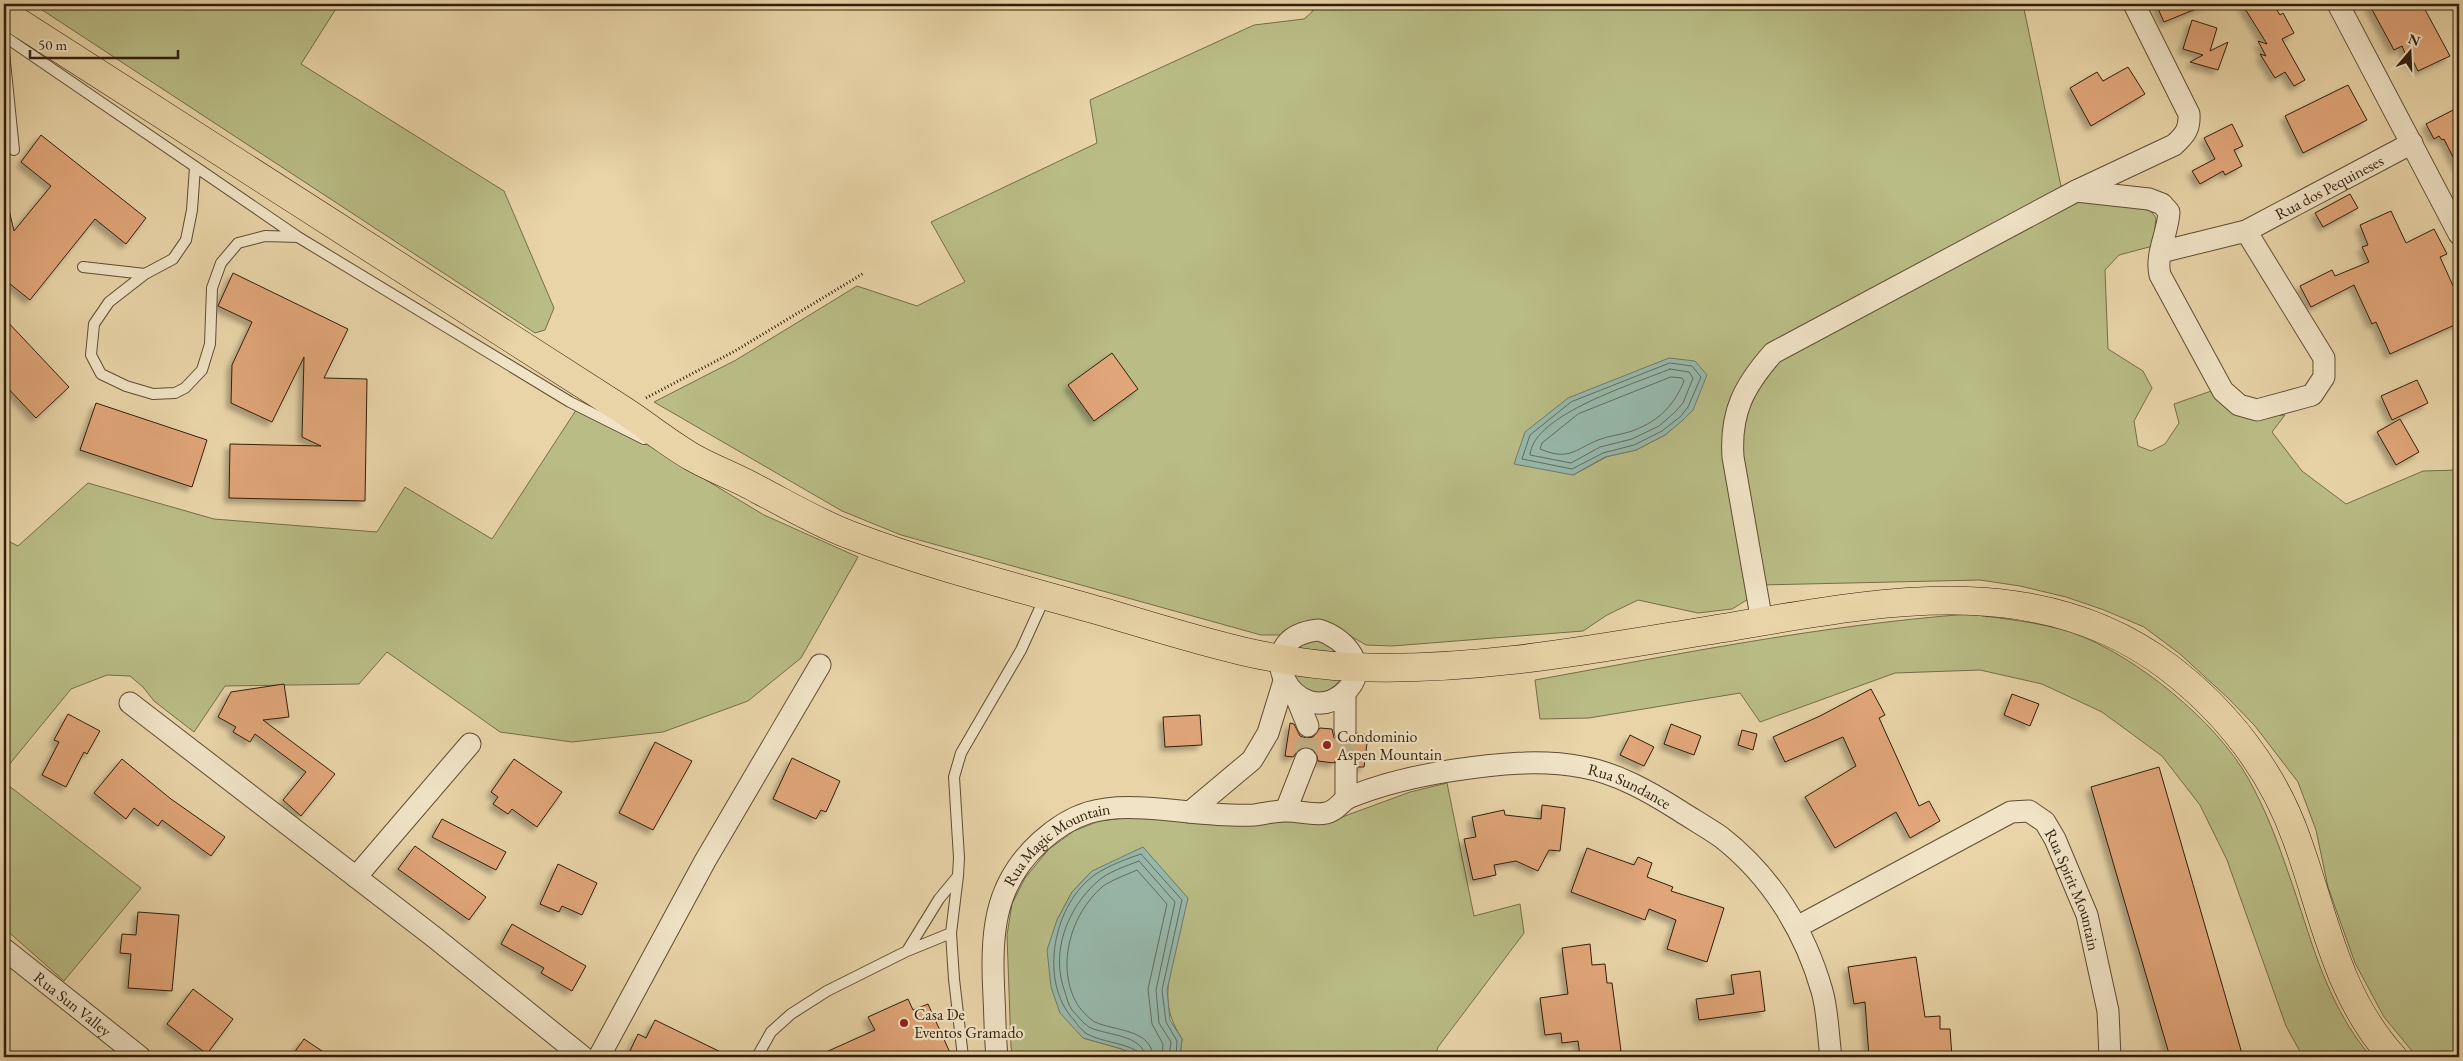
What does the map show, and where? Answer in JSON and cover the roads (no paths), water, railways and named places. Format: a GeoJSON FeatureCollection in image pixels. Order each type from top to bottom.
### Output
{"type":"FeatureCollection","features":[{"type":"Feature","properties":{"kind":"main road"},"geometry":{"type":"LineString","coordinates":[[4,13],[623,410],[693,458],[750,485],[822,524],[850,535],[892,550],[1045,596],[1220,646],[1287,678],[1356,668],[1476,664],[1562,654],[1762,622],[1932,599],[2008,602],[2083,621],[2118,636],[2170,668],[2230,723],[2261,767],[2296,835],[2338,971],[2380,1044],[2392,1057]]}},
{"type":"Feature","properties":{"kind":"street"},"geometry":{"type":"LineString","coordinates":[[1762,622],[1733,457],[1731,432],[1746,389],[1758,370],[1773,353],[2076,191],[2174,144],[2185,135],[2190,126],[2189,114],[2134,4]]}},
{"type":"Feature","properties":{"kind":"street"},"geometry":{"type":"LineString","coordinates":[[2338,4],[2459,234]]}},
{"type":"Feature","properties":{"kind":"street","name":"Rua dos Pequineses"},"geometry":{"type":"LineString","coordinates":[[2161,252],[2246,231],[2412,143]]}},
{"type":"Feature","properties":{"kind":"street"},"geometry":{"type":"LineString","coordinates":[[2076,191],[2149,199],[2162,204],[2168,212],[2168,225],[2158,264],[2160,275],[2223,391],[2239,405],[2257,410],[2312,395],[2324,377],[2324,358],[2246,231]]}},
{"type":"Feature","properties":{"kind":"street"},"geometry":{"type":"LineString","coordinates":[[599,1057],[705,861],[820,665]]}},
{"type":"Feature","properties":{"kind":"street"},"geometry":{"type":"LineString","coordinates":[[1287,678],[1310,702],[1326,702],[1345,692],[1351,684],[1356,668]]}},
{"type":"Feature","properties":{"kind":"street"},"geometry":{"type":"LineString","coordinates":[[1287,678],[1308,726]]}},
{"type":"Feature","properties":{"kind":"street"},"geometry":{"type":"LineString","coordinates":[[1190,812],[1252,760],[1268,734],[1287,678]]}},
{"type":"Feature","properties":{"kind":"street"},"geometry":{"type":"LineString","coordinates":[[1345,692],[1346,731]]}},
{"type":"Feature","properties":{"kind":"street"},"geometry":{"type":"LineString","coordinates":[[130,703],[434,937],[583,1057]]}},
{"type":"Feature","properties":{"kind":"street"},"geometry":{"type":"LineString","coordinates":[[356,877],[470,744]]}},
{"type":"Feature","properties":{"kind":"street"},"geometry":{"type":"LineString","coordinates":[[1286,810],[1306,759]]}},
{"type":"Feature","properties":{"kind":"street","name":"Rua Sundance"},"geometry":{"type":"LineString","coordinates":[[1286,810],[1302,814],[1324,814],[1338,809],[1346,798],[1410,780],[1459,769],[1522,763],[1584,767],[1617,777],[1656,796],[1720,837],[1750,863],[1778,896],[1797,927],[1823,993],[1831,1057]]}},
{"type":"Feature","properties":{"kind":"street"},"geometry":{"type":"LineString","coordinates":[[1346,765],[1346,798]]}},
{"type":"Feature","properties":{"kind":"street","name":"Rua Magic Mountain"},"geometry":{"type":"LineString","coordinates":[[997,1057],[991,955],[994,926],[1000,902],[1011,874],[1030,852],[1060,824],[1087,812],[1111,808],[1144,808],[1252,815],[1286,810]]}},
{"type":"Feature","properties":{"kind":"street","name":"Rua Spirit Mountain"},"geometry":{"type":"LineString","coordinates":[[1797,927],[2011,812],[2029,812],[2045,822],[2055,839],[2087,915],[2108,1011],[2110,1057]]}},
{"type":"Feature","properties":{"kind":"street","name":"Rua Sun Valley"},"geometry":{"type":"LineString","coordinates":[[4,949],[140,1057]]}},
{"type":"Feature","properties":{"kind":"lane"},"geometry":{"type":"LineString","coordinates":[[4,36],[298,237],[570,402],[660,446],[693,458]]}},
{"type":"Feature","properties":{"kind":"lane"},"geometry":{"type":"LineString","coordinates":[[4,52],[14,150]]}},
{"type":"Feature","properties":{"kind":"lane"},"geometry":{"type":"LineString","coordinates":[[195,168],[192,210],[186,240],[173,258],[145,274],[109,302],[94,324],[92,355],[101,374],[126,386],[153,394],[175,393],[185,388],[202,370],[210,344],[212,288],[220,264],[238,242],[265,236],[298,237]]}},
{"type":"Feature","properties":{"kind":"lane"},"geometry":{"type":"LineString","coordinates":[[83,267],[145,274]]}},
{"type":"Feature","properties":{"kind":"lane"},"geometry":{"type":"LineString","coordinates":[[963,1057],[954,980],[951,933],[959,858],[954,778],[961,753],[1021,650],[1045,596]]}},
{"type":"Feature","properties":{"kind":"lane"},"geometry":{"type":"LineString","coordinates":[[907,951],[939,899],[958,876]]}},
{"type":"Feature","properties":{"kind":"lane"},"geometry":{"type":"LineString","coordinates":[[757,1057],[771,1032],[790,1014],[827,991],[907,951],[951,933]]}},
{"type":"Feature","properties":{"kind":"water"},"geometry":{"type":"Polygon","coordinates":[[[1669,358],[1695,361],[1707,375],[1693,410],[1665,435],[1636,450],[1605,457],[1573,475],[1514,464],[1525,432],[1568,398],[1669,358]]]}},
{"type":"Feature","properties":{"kind":"water"},"geometry":{"type":"Polygon","coordinates":[[[1143,847],[1188,898],[1167,990],[1170,1020],[1182,1039],[1180,1057],[1138,1057],[1122,1049],[1083,1038],[1060,1013],[1051,987],[1047,950],[1057,920],[1072,892],[1092,871],[1143,847]]]}},
{"type":"Feature","properties":{"kind":"tunnel"},"geometry":{"type":"LineString","coordinates":[[1306,759],[1308,726]]}},
{"type":"Feature","properties":{"kind":"tunnel"},"geometry":{"type":"LineString","coordinates":[[1345,731],[1346,765]]}},
{"type":"Feature","properties":{"kind":"place","name":"Condominio Aspen Mountain"},"geometry":{"type":"Point","coordinates":[1327,745]}},
{"type":"Feature","properties":{"kind":"place","name":"Casa De Eventos Gramado"},"geometry":{"type":"Point","coordinates":[904,1023]}}]}
